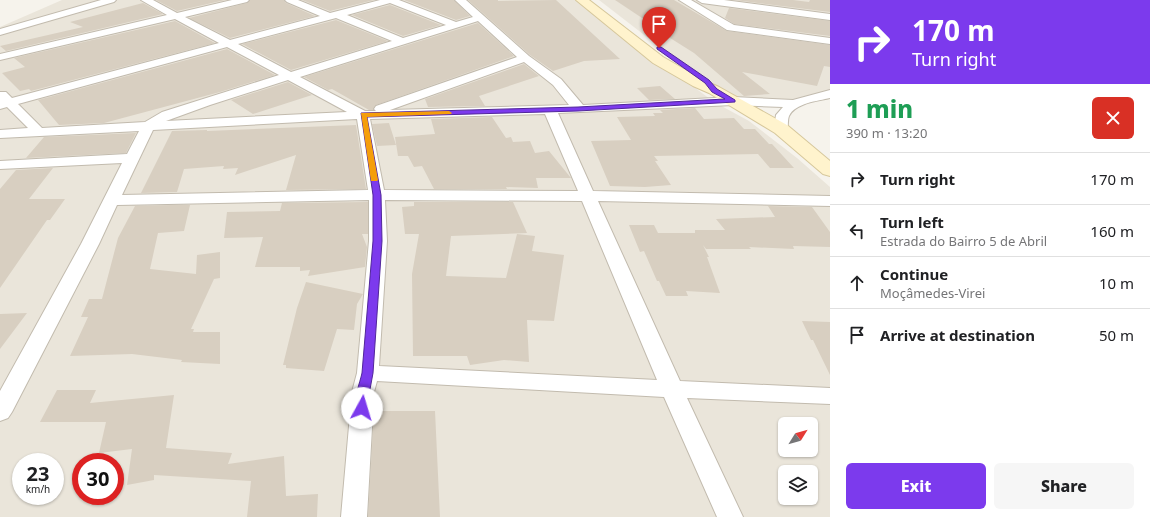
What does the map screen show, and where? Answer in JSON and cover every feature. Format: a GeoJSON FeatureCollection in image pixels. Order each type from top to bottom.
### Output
{"type":"FeatureCollection","features":[{"type":"Feature","properties":{"kind":"street"},"geometry":{"type":"LineString","coordinates":[[0,32],[111,0]]}},
{"type":"Feature","properties":{"kind":"street"},"geometry":{"type":"LineString","coordinates":[[146,0],[364,115],[525,58]]}},
{"type":"Feature","properties":{"kind":"street"},"geometry":{"type":"LineString","coordinates":[[0,56],[244,0]]}},
{"type":"Feature","properties":{"kind":"street"},"geometry":{"type":"LineString","coordinates":[[290,0],[401,42]]}},
{"type":"Feature","properties":{"kind":"street"},"geometry":{"type":"LineString","coordinates":[[3,100],[390,0],[455,25]]}},
{"type":"Feature","properties":{"kind":"street"},"geometry":{"type":"LineString","coordinates":[[460,0],[525,58],[557,82],[578,109]]}},
{"type":"Feature","properties":{"kind":"street"},"geometry":{"type":"LineString","coordinates":[[582,0],[658,60],[698,83],[714,90],[781,129],[830,170]]}},
{"type":"Feature","properties":{"kind":"street"},"geometry":{"type":"LineString","coordinates":[[599,0],[670,56],[707,82],[714,90]]}},
{"type":"Feature","properties":{"kind":"street"},"geometry":{"type":"LineString","coordinates":[[684,0],[731,28],[830,17]]}},
{"type":"Feature","properties":{"kind":"street"},"geometry":{"type":"LineString","coordinates":[[702,0],[798,20],[830,40]]}},
{"type":"Feature","properties":{"kind":"street"},"geometry":{"type":"LineString","coordinates":[[304,6],[318,2]]}},
{"type":"Feature","properties":{"kind":"street"},"geometry":{"type":"LineString","coordinates":[[0,412],[112,200],[148,126],[168,115],[180,111],[479,18]]}},
{"type":"Feature","properties":{"kind":"street"},"geometry":{"type":"LineString","coordinates":[[0,134],[364,115],[578,109],[733,101],[793,104],[830,94]]}},
{"type":"Feature","properties":{"kind":"street"},"geometry":{"type":"LineString","coordinates":[[3,100],[39,132]]}},
{"type":"Feature","properties":{"kind":"street"},"geometry":{"type":"LineString","coordinates":[[781,129],[783,114],[793,104]]}},
{"type":"Feature","properties":{"kind":"street"},"geometry":{"type":"LineString","coordinates":[[550,110],[589,196],[672,390],[730,517]]}},
{"type":"Feature","properties":{"kind":"street"},"geometry":{"type":"LineString","coordinates":[[354,517],[363,392],[368,373],[378,241],[377,195],[364,115]]}},
{"type":"Feature","properties":{"kind":"street"},"geometry":{"type":"LineString","coordinates":[[0,165],[132,158]]}},
{"type":"Feature","properties":{"kind":"street"},"geometry":{"type":"LineString","coordinates":[[112,200],[377,195],[589,196],[830,201]]}},
{"type":"Feature","properties":{"kind":"street"},"geometry":{"type":"LineString","coordinates":[[368,373],[672,390],[830,396]]}},
{"type":"Feature","properties":{"kind":"shaded area"},"geometry":{"type":"Polygon","coordinates":[[[62,0],[582,0],[714,102],[749,121],[797,158],[830,187],[830,517],[0,517],[0,27],[62,0]]]}},
{"type":"Feature","properties":{"kind":"shaded area"},"geometry":{"type":"Polygon","coordinates":[[[599,0],[830,0],[830,94],[793,104],[744,101],[707,82],[599,0]]]}},
{"type":"Feature","properties":{"kind":"building"},"geometry":{"type":"Polygon","coordinates":[[[156,0],[225,0],[177,11],[156,0]]]}},
{"type":"Feature","properties":{"kind":"building"},"geometry":{"type":"Polygon","coordinates":[[[250,0],[284,0],[286,3],[315,16],[230,38],[189,18],[247,3],[250,0]]]}},
{"type":"Feature","properties":{"kind":"building"},"geometry":{"type":"Polygon","coordinates":[[[302,0],[374,0],[330,11],[302,0]]]}},
{"type":"Feature","properties":{"kind":"building"},"geometry":{"type":"Polygon","coordinates":[[[404,0],[454,0],[470,16],[456,20],[404,0]]]}},
{"type":"Feature","properties":{"kind":"building"},"geometry":{"type":"Polygon","coordinates":[[[468,0],[556,0],[620,59],[584,61],[553,71],[530,55],[468,0]]]}},
{"type":"Feature","properties":{"kind":"building"},"geometry":{"type":"Polygon","coordinates":[[[615,0],[674,0],[727,31],[830,45],[830,67],[824,66],[817,86],[742,72],[770,94],[744,96],[694,53],[651,26],[654,26],[615,0]]]}},
{"type":"Feature","properties":{"kind":"building"},"geometry":{"type":"Polygon","coordinates":[[[735,0],[793,0],[809,2],[810,0],[830,0],[830,12],[735,0]]]}},
{"type":"Feature","properties":{"kind":"building"},"geometry":{"type":"Polygon","coordinates":[[[143,3],[163,14],[6,51],[0,46],[83,27],[70,22],[143,3]]]}},
{"type":"Feature","properties":{"kind":"building"},"geometry":{"type":"Polygon","coordinates":[[[390,5],[441,25],[403,36],[352,15],[390,5]]]}},
{"type":"Feature","properties":{"kind":"building"},"geometry":{"type":"Polygon","coordinates":[[[729,8],[830,21],[830,36],[734,24],[725,18],[729,8]]]}},
{"type":"Feature","properties":{"kind":"building"},"geometry":{"type":"Polygon","coordinates":[[[336,20],[388,41],[291,70],[242,44],[336,20]]]}},
{"type":"Feature","properties":{"kind":"building"},"geometry":{"type":"Polygon","coordinates":[[[175,21],[215,43],[31,91],[29,89],[20,91],[2,73],[25,67],[14,58],[175,21]]]}},
{"type":"Feature","properties":{"kind":"building"},"geometry":{"type":"Polygon","coordinates":[[[478,23],[514,56],[376,105],[373,110],[369,110],[332,89],[328,90],[304,77],[478,23]]]}},
{"type":"Feature","properties":{"kind":"building"},"geometry":{"type":"Polygon","coordinates":[[[227,49],[275,75],[220,92],[104,123],[59,125],[38,100],[227,49]]]}},
{"type":"Feature","properties":{"kind":"building"},"geometry":{"type":"Polygon","coordinates":[[[524,64],[539,76],[479,96],[485,106],[428,107],[425,99],[524,64]]]}},
{"type":"Feature","properties":{"kind":"building"},"geometry":{"type":"Polygon","coordinates":[[[288,82],[312,95],[253,114],[231,100],[288,82]]]}},
{"type":"Feature","properties":{"kind":"building"},"geometry":{"type":"Polygon","coordinates":[[[660,86],[675,99],[649,100],[637,88],[660,86]]]}},
{"type":"Feature","properties":{"kind":"building"},"geometry":{"type":"Polygon","coordinates":[[[695,108],[704,119],[734,118],[744,129],[755,129],[769,144],[772,144],[794,168],[770,168],[758,154],[654,156],[658,161],[655,161],[671,185],[645,187],[610,186],[591,141],[631,140],[617,117],[655,116],[653,113],[663,113],[660,110],[695,108]]]}},
{"type":"Feature","properties":{"kind":"building"},"geometry":{"type":"Polygon","coordinates":[[[492,117],[506,138],[511,137],[513,142],[530,141],[535,153],[549,151],[571,178],[536,178],[538,188],[506,187],[507,189],[434,189],[422,166],[414,167],[408,156],[398,156],[395,137],[435,134],[431,119],[492,117]]]}},
{"type":"Feature","properties":{"kind":"building"},"geometry":{"type":"Polygon","coordinates":[[[389,123],[396,145],[377,146],[372,124],[389,123]]]}},
{"type":"Feature","properties":{"kind":"building"},"geometry":{"type":"Polygon","coordinates":[[[356,125],[366,189],[286,190],[296,155],[235,175],[238,168],[223,169],[224,166],[184,169],[177,192],[141,193],[172,131],[356,125]]]}},
{"type":"Feature","properties":{"kind":"building"},"geometry":{"type":"Polygon","coordinates":[[[136,133],[126,153],[26,158],[44,137],[136,133]]]}},
{"type":"Feature","properties":{"kind":"building"},"geometry":{"type":"Polygon","coordinates":[[[53,168],[29,199],[65,199],[50,220],[47,220],[0,288],[0,189],[16,170],[53,168]]]}},
{"type":"Feature","properties":{"kind":"building"},"geometry":{"type":"Polygon","coordinates":[[[368,202],[368,234],[362,234],[367,247],[365,267],[308,276],[310,270],[300,271],[300,267],[255,267],[263,237],[224,238],[227,212],[280,211],[282,203],[368,202]]]}},
{"type":"Feature","properties":{"kind":"building"},"geometry":{"type":"Polygon","coordinates":[[[414,202],[513,202],[527,233],[451,236],[446,276],[506,278],[517,234],[535,236],[532,251],[564,255],[554,321],[527,320],[529,362],[504,360],[470,365],[467,356],[413,356],[412,274],[419,234],[405,234],[402,207],[414,206],[414,202]]]}},
{"type":"Feature","properties":{"kind":"building"},"geometry":{"type":"Polygon","coordinates":[[[190,205],[184,231],[158,233],[150,269],[196,274],[197,255],[220,252],[220,278],[214,279],[191,329],[194,329],[193,332],[220,332],[220,364],[181,362],[182,360],[132,354],[70,356],[88,317],[81,317],[89,299],[102,299],[118,238],[135,206],[190,205]]]}},
{"type":"Feature","properties":{"kind":"building"},"geometry":{"type":"Polygon","coordinates":[[[768,206],[812,207],[830,232],[830,247],[793,246],[794,249],[749,247],[751,249],[706,249],[703,245],[709,257],[707,257],[720,293],[686,291],[688,296],[666,296],[659,281],[657,281],[644,251],[640,252],[629,225],[654,225],[658,233],[695,233],[695,230],[725,230],[716,219],[775,217],[768,206]]]}},
{"type":"Feature","properties":{"kind":"building"},"geometry":{"type":"Polygon","coordinates":[[[306,282],[363,294],[357,304],[354,330],[337,329],[324,371],[286,368],[286,365],[283,365],[297,308],[306,282]]]}},
{"type":"Feature","properties":{"kind":"building"},"geometry":{"type":"Polygon","coordinates":[[[27,313],[0,349],[0,314],[27,313]]]}},
{"type":"Feature","properties":{"kind":"building"},"geometry":{"type":"Polygon","coordinates":[[[802,321],[830,322],[830,375],[813,340],[811,340],[802,321]]]}},
{"type":"Feature","properties":{"kind":"building"},"geometry":{"type":"Polygon","coordinates":[[[57,390],[96,390],[90,403],[174,395],[166,448],[232,453],[228,464],[284,456],[286,496],[318,494],[317,517],[247,517],[251,481],[154,475],[154,480],[127,485],[132,449],[99,453],[106,422],[40,422],[57,390]]]}},
{"type":"Feature","properties":{"kind":"building"},"geometry":{"type":"Polygon","coordinates":[[[374,411],[435,411],[440,517],[368,517],[374,411]]]}},
{"type":"Feature","properties":{"kind":"slow traffic"},"geometry":{"type":"LineString","coordinates":[[374,180],[364,115],[449,113]]}},
{"type":"Feature","properties":{"kind":"route"},"geometry":{"type":"LineString","coordinates":[[362,408],[363,392],[368,373],[378,241],[377,195],[364,115],[578,109],[733,101],[714,90],[707,82],[659,48]]}}]}
